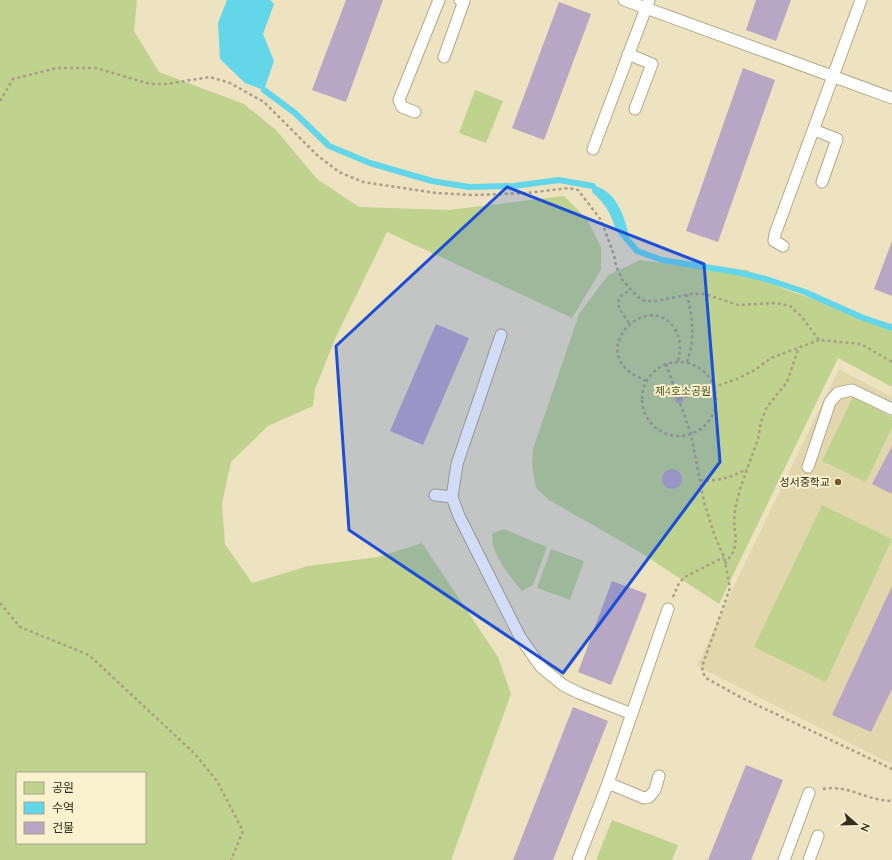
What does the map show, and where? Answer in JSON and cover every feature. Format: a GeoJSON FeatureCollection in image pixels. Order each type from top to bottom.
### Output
{"type":"FeatureCollection","features":[{"type":"Feature","properties":{"kind":"lane"},"geometry":{"type":"LineString","coordinates":[[415,112],[402,107],[399,100],[439,0]]}},
{"type":"Feature","properties":{"kind":"lane"},"geometry":{"type":"LineString","coordinates":[[444,57],[464,1],[460,0]]}},
{"type":"Feature","properties":{"kind":"lane"},"geometry":{"type":"LineString","coordinates":[[624,0],[647,4],[892,98]]}},
{"type":"Feature","properties":{"kind":"lane"},"geometry":{"type":"LineString","coordinates":[[783,246],[774,241],[775,234],[861,0]]}},
{"type":"Feature","properties":{"kind":"lane"},"geometry":{"type":"LineString","coordinates":[[593,149],[647,4]]}},
{"type":"Feature","properties":{"kind":"lane"},"geometry":{"type":"LineString","coordinates":[[628,54],[652,64],[635,109]]}},
{"type":"Feature","properties":{"kind":"lane"},"geometry":{"type":"LineString","coordinates":[[814,130],[837,140],[822,182]]}},
{"type":"Feature","properties":{"kind":"lane"},"geometry":{"type":"LineString","coordinates":[[501,335],[457,464],[452,497],[458,516],[520,637],[541,667],[563,685],[632,714]]}},
{"type":"Feature","properties":{"kind":"lane"},"geometry":{"type":"LineString","coordinates":[[808,467],[830,402],[838,393],[852,390],[892,409]]}},
{"type":"Feature","properties":{"kind":"lane"},"geometry":{"type":"LineString","coordinates":[[435,494],[452,497]]}},
{"type":"Feature","properties":{"kind":"lane"},"geometry":{"type":"LineString","coordinates":[[578,860],[608,783],[668,609]]}},
{"type":"Feature","properties":{"kind":"lane"},"geometry":{"type":"LineString","coordinates":[[608,783],[644,798],[649,797],[655,790],[659,776]]}},
{"type":"Feature","properties":{"kind":"lane"},"geometry":{"type":"LineString","coordinates":[[784,860],[809,793]]}},
{"type":"Feature","properties":{"kind":"lane"},"geometry":{"type":"LineString","coordinates":[[809,860],[818,836]]}},
{"type":"Feature","properties":{"kind":"path"},"geometry":{"type":"LineString","coordinates":[[0,100],[13,79],[57,68],[96,68],[150,84],[166,84],[210,77],[230,83],[264,102],[317,155],[338,172],[363,182],[436,193],[474,195],[527,193],[569,188],[578,190],[601,220],[614,255],[616,266],[623,280],[631,290],[645,301],[705,294],[738,305],[776,303],[790,306],[801,316],[819,340]]}},
{"type":"Feature","properties":{"kind":"path"},"geometry":{"type":"LineString","coordinates":[[629,323],[619,307],[618,301],[620,296],[631,290]]}},
{"type":"Feature","properties":{"kind":"path"},"geometry":{"type":"LineString","coordinates":[[687,295],[693,320],[693,342],[687,362]]}},
{"type":"Feature","properties":{"kind":"path"},"geometry":{"type":"LineString","coordinates":[[646,380],[630,372],[623,365],[619,355],[618,345],[620,335],[629,323],[644,316],[655,316],[673,326],[681,345],[678,361]]}},
{"type":"Feature","properties":{"kind":"path"},"geometry":{"type":"LineString","coordinates":[[679,399],[737,379],[755,370],[771,358],[819,340],[861,344],[892,362]]}},
{"type":"Feature","properties":{"kind":"path"},"geometry":{"type":"LineString","coordinates":[[725,564],[734,552],[736,538],[735,510],[740,489],[758,439],[763,418],[767,408],[787,382],[799,347]]}},
{"type":"Feature","properties":{"kind":"path"},"geometry":{"type":"LineString","coordinates":[[678,361],[687,362],[700,368],[709,376],[715,386],[717,400],[714,412],[708,423],[698,431],[691,434],[675,436],[663,433],[653,426],[646,416],[642,404],[642,392],[646,380],[654,371],[666,364],[678,361]]}},
{"type":"Feature","properties":{"kind":"path"},"geometry":{"type":"LineString","coordinates":[[666,364],[691,434],[700,480],[714,534],[724,557],[730,588],[703,664],[702,671],[706,678],[749,702],[892,769]]}},
{"type":"Feature","properties":{"kind":"path"},"geometry":{"type":"LineString","coordinates":[[700,480],[714,481],[725,479],[747,469]]}},
{"type":"Feature","properties":{"kind":"path"},"geometry":{"type":"LineString","coordinates":[[679,583],[691,573],[724,557]]}},
{"type":"Feature","properties":{"kind":"path"},"geometry":{"type":"LineString","coordinates":[[0,602],[20,627],[89,655],[195,754],[217,781],[243,831],[231,860]]}},
{"type":"Feature","properties":{"kind":"path"},"geometry":{"type":"LineString","coordinates":[[809,793],[824,788],[838,787],[884,801],[892,801]]}},
{"type":"Feature","properties":{"kind":"highlighted area"},"geometry":{"type":"Polygon","coordinates":[[[507,187],[704,264],[720,462],[563,673],[349,530],[336,346],[507,187]]]}},
{"type":"Feature","properties":{"kind":"shaded area","name":"성서중학교"},"geometry":{"type":"Polygon","coordinates":[[[839,369],[892,397],[892,764],[697,666],[743,567],[839,369]]]}},
{"type":"Feature","properties":{"kind":"green space"},"geometry":{"type":"Polygon","coordinates":[[[0,0],[137,0],[134,31],[159,72],[244,104],[276,130],[317,179],[359,207],[449,210],[564,196],[587,219],[601,247],[601,270],[572,318],[387,232],[335,339],[315,389],[313,406],[268,426],[231,462],[222,503],[225,544],[252,583],[308,566],[378,557],[422,543],[498,657],[511,694],[451,860],[0,860],[0,0]]]}},
{"type":"Feature","properties":{"kind":"green space"},"geometry":{"type":"Polygon","coordinates":[[[475,90],[503,101],[486,143],[459,133],[475,90]]]}},
{"type":"Feature","properties":{"kind":"green space","name":"제4호소공원"},"geometry":{"type":"Polygon","coordinates":[[[640,260],[706,269],[747,270],[784,289],[892,324],[892,387],[838,358],[719,604],[638,551],[549,500],[536,488],[532,466],[533,449],[579,314],[608,275],[640,260]]]}},
{"type":"Feature","properties":{"kind":"green space"},"geometry":{"type":"Polygon","coordinates":[[[853,397],[892,417],[892,427],[866,482],[822,461],[853,397]]]}},
{"type":"Feature","properties":{"kind":"green space"},"geometry":{"type":"Polygon","coordinates":[[[822,505],[892,539],[826,682],[754,647],[822,505]]]}},
{"type":"Feature","properties":{"kind":"green space"},"geometry":{"type":"Polygon","coordinates":[[[504,529],[547,547],[533,585],[522,591],[502,564],[494,548],[492,540],[493,533],[504,529]]]}},
{"type":"Feature","properties":{"kind":"green space"},"geometry":{"type":"Polygon","coordinates":[[[551,549],[584,561],[570,600],[537,588],[551,549]]]}},
{"type":"Feature","properties":{"kind":"green space"},"geometry":{"type":"Polygon","coordinates":[[[612,820],[678,845],[672,860],[596,860],[612,820]]]}},
{"type":"Feature","properties":{"kind":"water"},"geometry":{"type":"Polygon","coordinates":[[[227,0],[270,0],[274,4],[263,34],[274,61],[264,90],[245,83],[220,59],[218,23],[227,0]]]}},
{"type":"Feature","properties":{"kind":"water"},"geometry":{"type":"Polygon","coordinates":[[[593,186],[607,192],[620,209],[628,232],[625,237],[621,237],[619,235],[606,208],[592,192],[593,186]]]}},
{"type":"Feature","properties":{"kind":"building"},"geometry":{"type":"Polygon","coordinates":[[[346,0],[383,0],[346,102],[312,90],[346,0]]]}},
{"type":"Feature","properties":{"kind":"building"},"geometry":{"type":"Polygon","coordinates":[[[756,0],[791,0],[776,41],[746,30],[756,0]]]}},
{"type":"Feature","properties":{"kind":"building"},"geometry":{"type":"Polygon","coordinates":[[[559,2],[591,14],[544,140],[512,128],[559,2]]]}},
{"type":"Feature","properties":{"kind":"building"},"geometry":{"type":"Polygon","coordinates":[[[743,68],[775,80],[718,242],[686,231],[743,68]]]}},
{"type":"Feature","properties":{"kind":"building"},"geometry":{"type":"Polygon","coordinates":[[[892,241],[892,296],[874,289],[892,241]]]}},
{"type":"Feature","properties":{"kind":"building"},"geometry":{"type":"Polygon","coordinates":[[[436,324],[469,338],[423,445],[390,431],[436,324]]]}},
{"type":"Feature","properties":{"kind":"building"},"geometry":{"type":"Polygon","coordinates":[[[677,395],[681,395],[683,399],[681,403],[677,403],[675,401],[675,397],[677,395]]]}},
{"type":"Feature","properties":{"kind":"building"},"geometry":{"type":"Polygon","coordinates":[[[892,446],[892,494],[872,484],[892,446]]]}},
{"type":"Feature","properties":{"kind":"building"},"geometry":{"type":"Polygon","coordinates":[[[672,469],[679,472],[682,479],[679,486],[672,489],[665,486],[662,479],[665,472],[672,469]]]}},
{"type":"Feature","properties":{"kind":"building"},"geometry":{"type":"Polygon","coordinates":[[[612,581],[647,594],[611,685],[578,672],[612,581]]]}},
{"type":"Feature","properties":{"kind":"building"},"geometry":{"type":"Polygon","coordinates":[[[892,586],[892,689],[871,732],[832,715],[892,586]]]}},
{"type":"Feature","properties":{"kind":"building"},"geometry":{"type":"Polygon","coordinates":[[[573,707],[608,721],[553,860],[513,860],[573,707]]]}},
{"type":"Feature","properties":{"kind":"building"},"geometry":{"type":"Polygon","coordinates":[[[746,765],[783,780],[751,860],[708,860],[746,765]]]}},
{"type":"Feature","properties":{"kind":"waterway"},"geometry":{"type":"LineString","coordinates":[[264,90],[295,113],[329,146],[370,163],[432,181],[469,187],[514,186],[559,180],[593,186]]}},
{"type":"Feature","properties":{"kind":"waterway"},"geometry":{"type":"LineString","coordinates":[[625,237],[637,251],[662,260],[736,272],[766,279],[805,292],[861,317],[892,328]]}},
{"type":"Feature","properties":{"kind":"place","name":"성서중학교"},"geometry":{"type":"Point","coordinates":[838,482]}}]}
